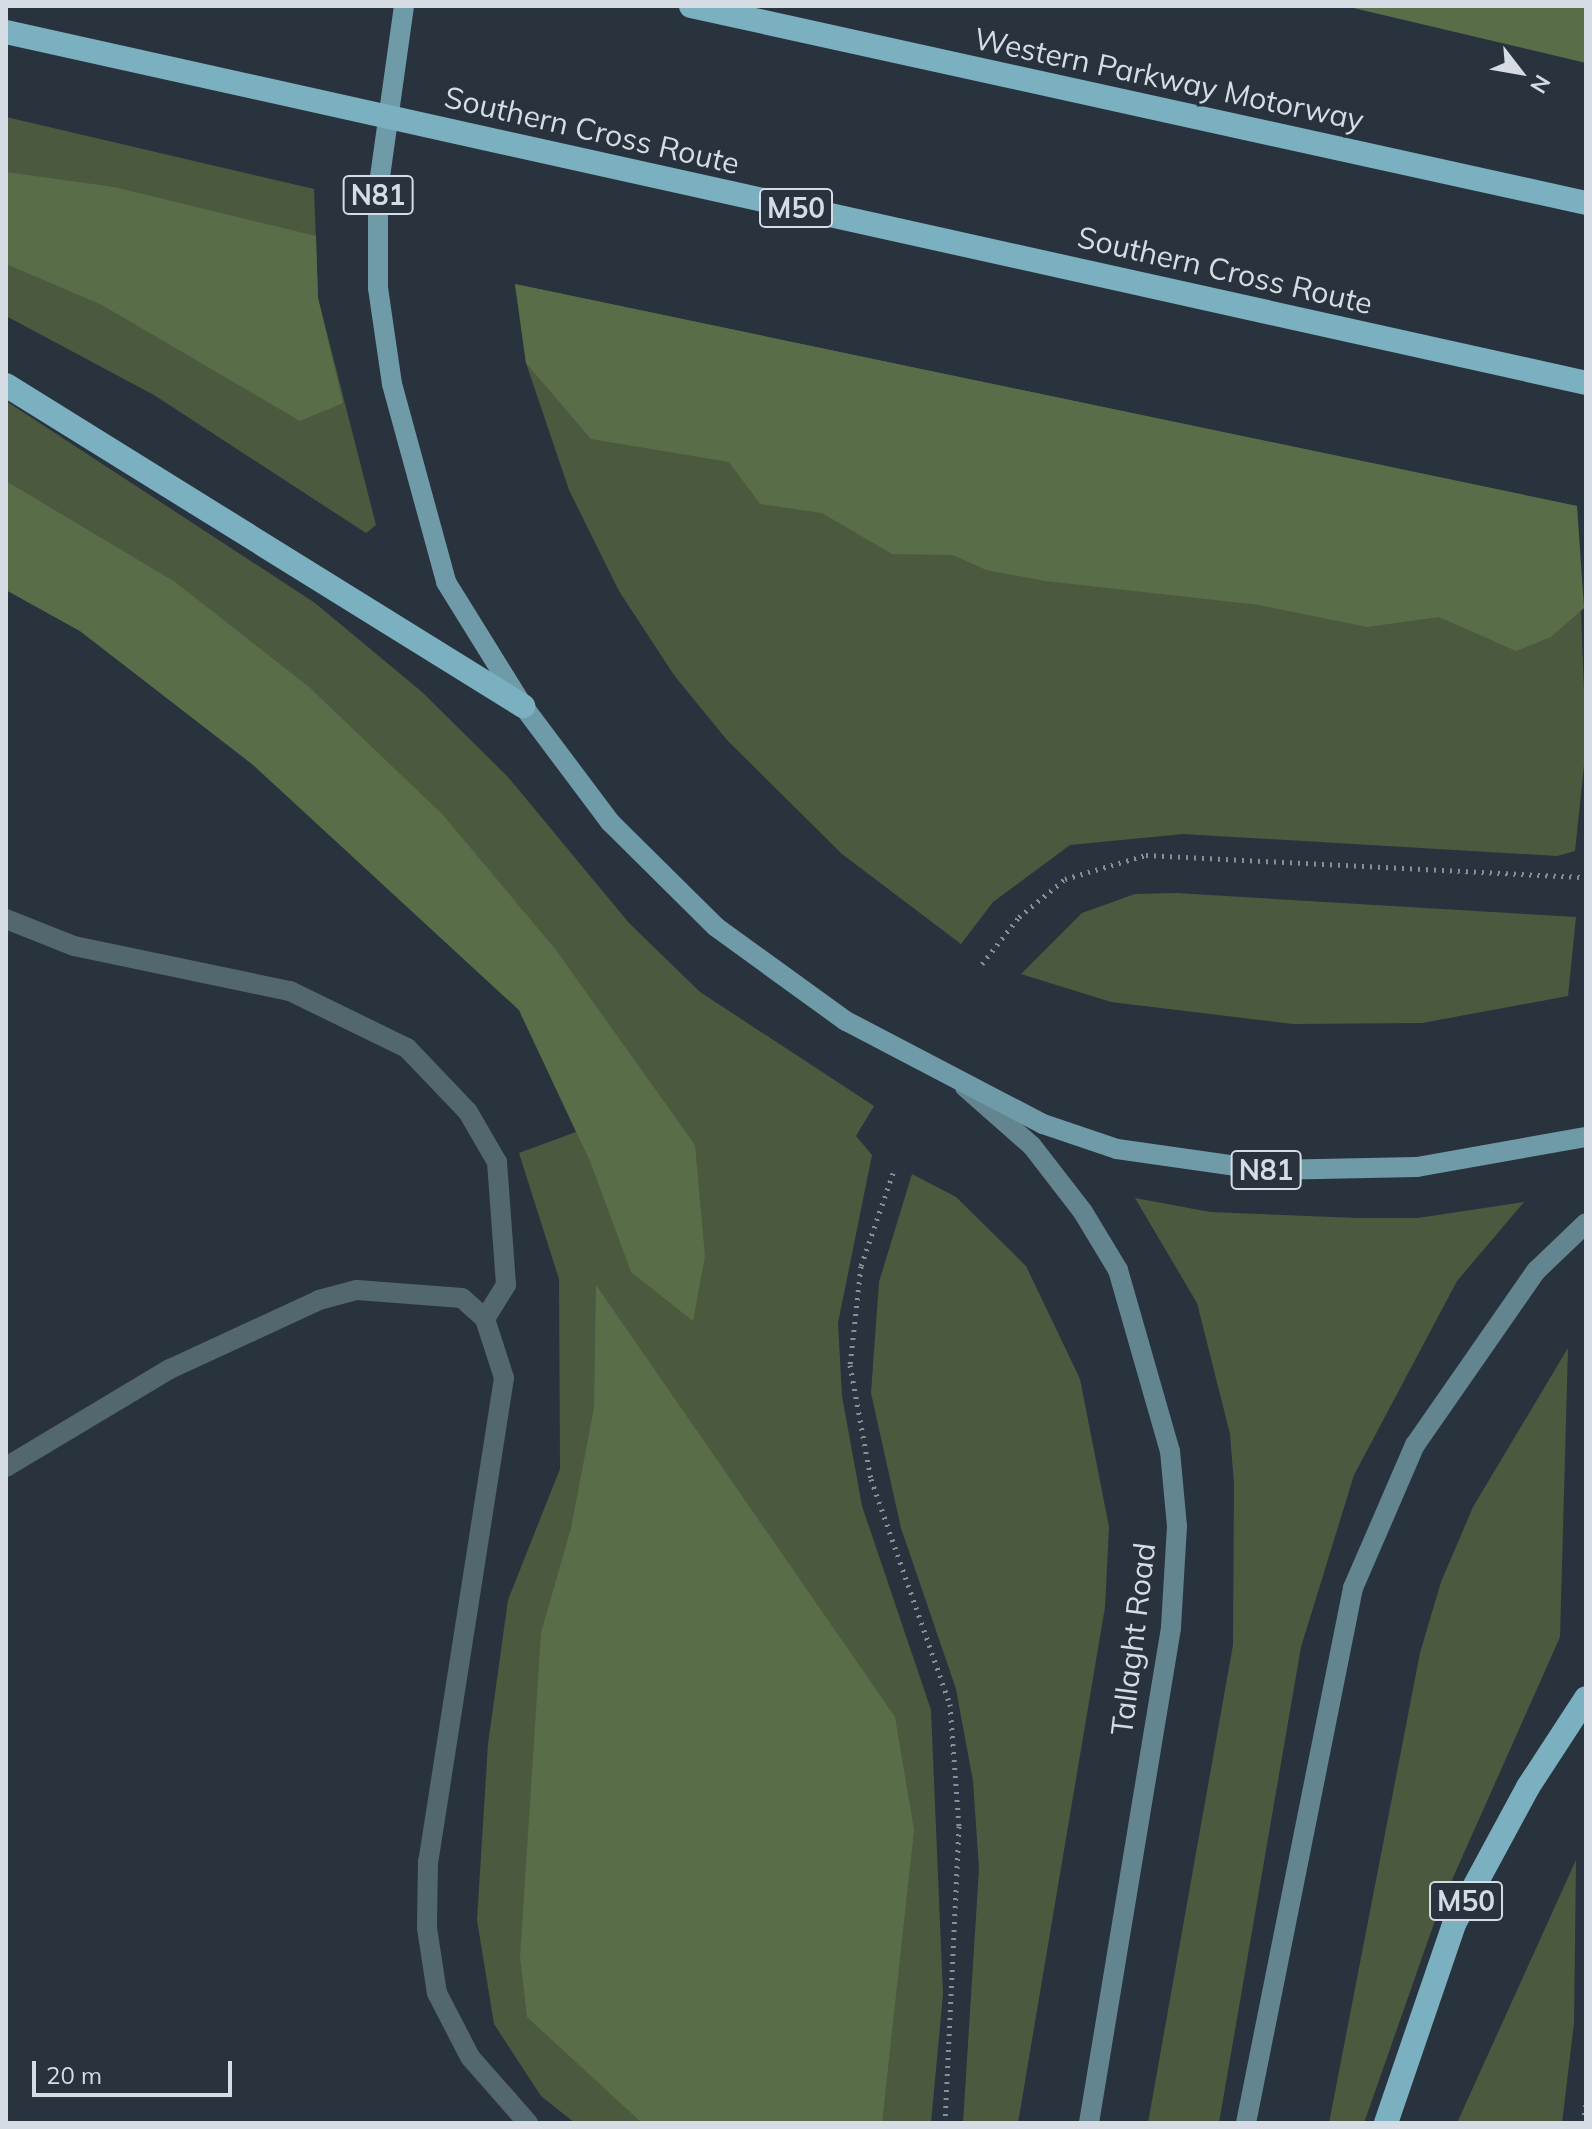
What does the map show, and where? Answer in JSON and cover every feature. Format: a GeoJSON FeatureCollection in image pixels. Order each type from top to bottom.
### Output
{"type":"FeatureCollection","features":[{"type":"Feature","properties":{"kind":"highway","name":"Western Parkway Motorway"},"geometry":{"type":"LineString","coordinates":[[691,6],[1586,203]]}},
{"type":"Feature","properties":{"kind":"highway","name":"Southern Cross Route"},"geometry":{"type":"LineString","coordinates":[[6,32],[1586,383]]}},
{"type":"Feature","properties":{"kind":"highway"},"geometry":{"type":"LineString","coordinates":[[6,385],[523,706]]}},
{"type":"Feature","properties":{"kind":"highway","name":"M50"},"geometry":{"type":"LineString","coordinates":[[1386,2123],[1454,1924],[1528,1787],[1586,1698]]}},
{"type":"Feature","properties":{"kind":"main road","name":"N81"},"geometry":{"type":"LineString","coordinates":[[404,6],[378,192],[378,288],[392,384],[446,582],[523,706],[610,822],[716,927],[846,1021],[1043,1124],[1117,1149],[1265,1170],[1417,1167],[1586,1137]]}},
{"type":"Feature","properties":{"kind":"main road","name":"Tallaght Road"},"geometry":{"type":"LineString","coordinates":[[959,1082],[1032,1146],[1083,1212],[1118,1270],[1170,1451],[1177,1526],[1171,1628],[1089,2123]]}},
{"type":"Feature","properties":{"kind":"main road"},"geometry":{"type":"LineString","coordinates":[[1246,2123],[1353,1588],[1415,1445],[1536,1271],[1586,1223]]}},
{"type":"Feature","properties":{"kind":"street"},"geometry":{"type":"LineString","coordinates":[[6,919],[74,946],[290,991],[407,1048],[468,1112],[497,1162],[506,1285],[485,1319]]}},
{"type":"Feature","properties":{"kind":"street"},"geometry":{"type":"LineString","coordinates":[[6,1467],[170,1369],[319,1300],[357,1290],[462,1298],[485,1319],[504,1378],[428,1861],[427,1928],[437,1993],[470,2057],[528,2123]]}},
{"type":"Feature","properties":{"kind":"path"},"geometry":{"type":"LineString","coordinates":[[982,964],[1019,917],[1065,879],[1146,855],[1586,877]]}},
{"type":"Feature","properties":{"kind":"path"},"geometry":{"type":"LineString","coordinates":[[893,1173],[861,1266],[850,1365],[871,1479],[950,1704],[959,1826],[945,2123]]}},
{"type":"Feature","properties":{"kind":"path"},"geometry":{"type":"LineString","coordinates":[[1583,2123],[1586,2104]]}},
{"type":"Feature","properties":{"kind":"green space"},"geometry":{"type":"Polygon","coordinates":[[[1345,6],[1586,6],[1586,63],[1345,6]]]}},
{"type":"Feature","properties":{"kind":"green space"},"geometry":{"type":"Polygon","coordinates":[[[6,117],[314,189],[318,298],[376,525],[366,533],[154,395],[6,316],[6,117]]]}},
{"type":"Feature","properties":{"kind":"green space"},"geometry":{"type":"Polygon","coordinates":[[[6,172],[114,187],[316,236],[318,298],[343,403],[300,421],[102,305],[6,264],[6,172]]]}},
{"type":"Feature","properties":{"kind":"green space"},"geometry":{"type":"Polygon","coordinates":[[[515,284],[1577,506],[1586,746],[1575,851],[1557,856],[1183,834],[1070,845],[993,902],[961,944],[842,854],[727,740],[674,675],[619,591],[569,490],[526,363],[515,284]]]}},
{"type":"Feature","properties":{"kind":"green space"},"geometry":{"type":"Polygon","coordinates":[[[515,284],[1577,506],[1584,608],[1551,637],[1516,651],[1439,617],[1367,627],[1259,605],[1045,581],[986,570],[953,555],[892,554],[822,513],[760,504],[729,462],[591,439],[526,363],[515,284]]]}},
{"type":"Feature","properties":{"kind":"green space"},"geometry":{"type":"Polygon","coordinates":[[[6,401],[315,603],[422,692],[508,777],[629,923],[700,992],[874,1106],[856,1136],[872,1155],[838,1323],[842,1396],[862,1506],[931,1710],[943,1994],[931,2123],[575,2123],[541,2096],[494,2024],[477,1920],[488,1744],[508,1600],[560,1469],[559,1279],[519,1153],[576,1132],[519,1010],[252,764],[80,631],[6,590],[6,401]]]}},
{"type":"Feature","properties":{"kind":"green space"},"geometry":{"type":"Polygon","coordinates":[[[6,481],[175,582],[309,687],[443,815],[556,950],[695,1145],[705,1256],[693,1321],[631,1272],[590,1161],[519,1010],[252,764],[80,631],[6,590],[6,481]]]}},
{"type":"Feature","properties":{"kind":"green space"},"geometry":{"type":"Polygon","coordinates":[[[1176,893],[1576,917],[1568,996],[1422,1023],[1293,1024],[1111,1002],[1021,974],[1082,913],[1135,894],[1176,893]]]}},
{"type":"Feature","properties":{"kind":"green space"},"geometry":{"type":"Polygon","coordinates":[[[912,1174],[956,1197],[1026,1266],[1080,1379],[1109,1527],[1105,1607],[1018,2123],[963,2123],[979,1869],[973,1781],[956,1689],[901,1528],[871,1393],[879,1282],[912,1174]]]}},
{"type":"Feature","properties":{"kind":"green space"},"geometry":{"type":"Polygon","coordinates":[[[1135,1198],[1210,1212],[1356,1218],[1418,1218],[1524,1202],[1457,1281],[1354,1475],[1301,1647],[1219,2123],[1148,2123],[1233,1645],[1234,1484],[1230,1434],[1197,1303],[1135,1198]]]}},
{"type":"Feature","properties":{"kind":"green space"},"geometry":{"type":"Polygon","coordinates":[[[596,1285],[895,1717],[914,1830],[882,2123],[642,2123],[527,2017],[520,1957],[541,1633],[571,1528],[594,1408],[596,1285]]]}},
{"type":"Feature","properties":{"kind":"green space"},"geometry":{"type":"Polygon","coordinates":[[[1568,1348],[1560,1637],[1439,1909],[1364,2123],[1329,2123],[1420,1653],[1441,1582],[1473,1507],[1568,1348]]]}},
{"type":"Feature","properties":{"kind":"green space"},"geometry":{"type":"Polygon","coordinates":[[[1576,1860],[1574,2023],[1562,2123],[1457,2123],[1576,1860]]]}}]}
